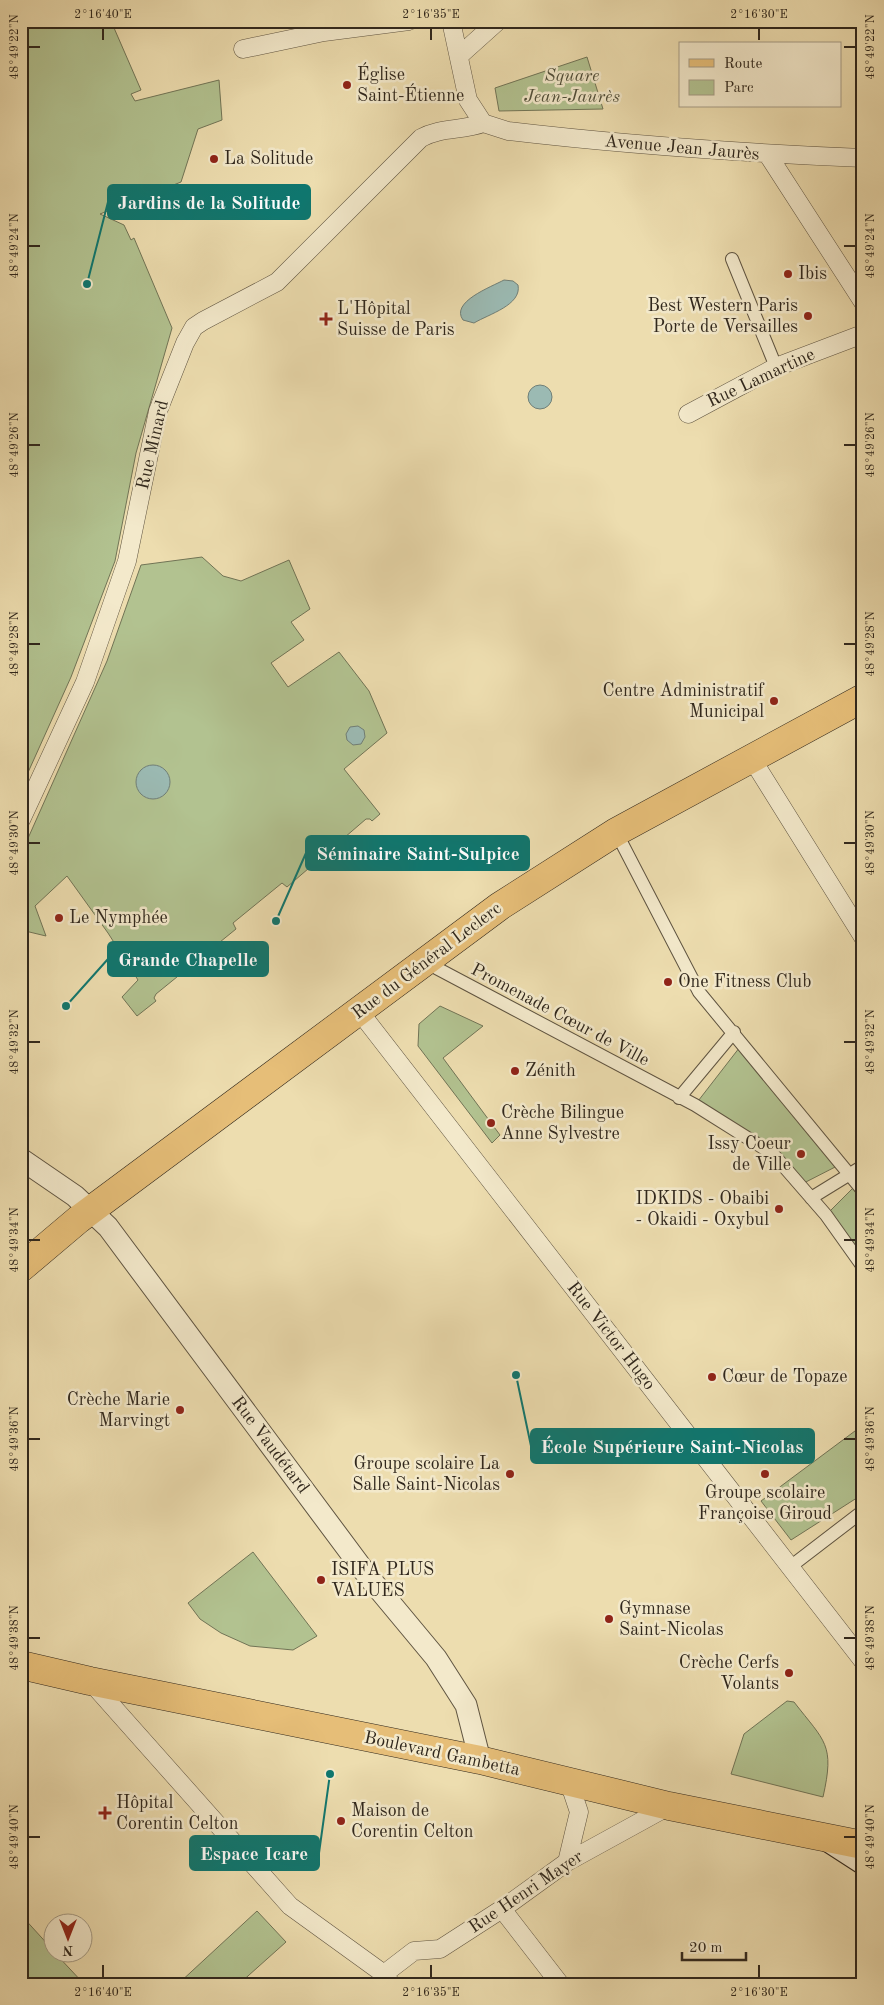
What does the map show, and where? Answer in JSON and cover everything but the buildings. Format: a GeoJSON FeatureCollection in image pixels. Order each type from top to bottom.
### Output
{"type":"FeatureCollection","features":[{"type":"Feature","properties":{"kind":"main road","name":"Rue du Général Leclerc"},"geometry":{"type":"LineString","coordinates":[[21,1268],[79,1218],[500,906],[616,832],[863,698]]}},
{"type":"Feature","properties":{"kind":"main road","name":"Boulevard Gambetta"},"geometry":{"type":"LineString","coordinates":[[21,1665],[90,1681],[480,1760],[669,1806],[863,1845]]}},
{"type":"Feature","properties":{"kind":"main road"},"geometry":{"type":"LineString","coordinates":[[826,1838],[863,1862]]}},
{"type":"Feature","properties":{"kind":"street"},"geometry":{"type":"LineString","coordinates":[[243,48],[324,32],[409,21]]}},
{"type":"Feature","properties":{"kind":"street"},"geometry":{"type":"LineString","coordinates":[[451,21],[468,100],[483,123]]}},
{"type":"Feature","properties":{"kind":"street"},"geometry":{"type":"LineString","coordinates":[[459,56],[498,21]]}},
{"type":"Feature","properties":{"kind":"street","name":"Avenue Jean Jaurès"},"geometry":{"type":"LineString","coordinates":[[483,123],[517,132],[768,155],[863,302]]}},
{"type":"Feature","properties":{"kind":"street","name":"Rue Minard"},"geometry":{"type":"LineString","coordinates":[[21,820],[84,682],[127,561],[158,411],[184,343],[194,327],[277,282],[421,138],[434,131],[470,128],[483,123]]}},
{"type":"Feature","properties":{"kind":"street"},"geometry":{"type":"LineString","coordinates":[[768,155],[863,158]]}},
{"type":"Feature","properties":{"kind":"street"},"geometry":{"type":"LineString","coordinates":[[732,259],[776,367]]}},
{"type":"Feature","properties":{"kind":"street","name":"Rue Lamartine"},"geometry":{"type":"LineString","coordinates":[[688,414],[776,367],[863,334]]}},
{"type":"Feature","properties":{"kind":"street"},"geometry":{"type":"LineString","coordinates":[[752,759],[863,936]]}},
{"type":"Feature","properties":{"kind":"street"},"geometry":{"type":"LineString","coordinates":[[616,832],[699,992],[734,1032],[863,1192]]}},
{"type":"Feature","properties":{"kind":"street","name":"Promenade Cœur de Ville"},"geometry":{"type":"LineString","coordinates":[[425,962],[679,1098],[696,1105],[773,1154],[826,1215],[863,1267]]}},
{"type":"Feature","properties":{"kind":"street","name":"Rue Victor Hugo"},"geometry":{"type":"LineString","coordinates":[[359,1011],[863,1661]]}},
{"type":"Feature","properties":{"kind":"street"},"geometry":{"type":"LineString","coordinates":[[679,1098],[734,1032]]}},
{"type":"Feature","properties":{"kind":"street","name":"Rue Vaudétard"},"geometry":{"type":"LineString","coordinates":[[21,1159],[92,1210],[108,1227],[362,1567],[436,1658],[466,1705],[480,1760]]}},
{"type":"Feature","properties":{"kind":"street"},"geometry":{"type":"LineString","coordinates":[[810,1198],[863,1166]]}},
{"type":"Feature","properties":{"kind":"street"},"geometry":{"type":"LineString","coordinates":[[790,1567],[863,1512]]}},
{"type":"Feature","properties":{"kind":"street"},"geometry":{"type":"LineString","coordinates":[[90,1681],[290,1906],[387,1979]]}},
{"type":"Feature","properties":{"kind":"street"},"geometry":{"type":"LineString","coordinates":[[567,1862],[579,1812],[569,1782]]}},
{"type":"Feature","properties":{"kind":"street","name":"Rue Henri Mayer"},"geometry":{"type":"LineString","coordinates":[[387,1979],[414,1951],[440,1949],[502,1909],[567,1862],[669,1806]]}},
{"type":"Feature","properties":{"kind":"street"},"geometry":{"type":"LineString","coordinates":[[502,1909],[560,1984]]}},
{"type":"Feature","properties":{"kind":"green space"},"geometry":{"type":"Polygon","coordinates":[[[21,21],[111,21],[141,90],[131,94],[135,101],[219,80],[222,120],[198,129],[181,182],[100,214],[124,225],[131,240],[134,238],[172,328],[136,453],[115,561],[71,677],[21,788],[21,21]]]}},
{"type":"Feature","properties":{"kind":"green space","name":"Square Jean-Jaurès"},"geometry":{"type":"Polygon","coordinates":[[[587,57],[603,109],[499,111],[495,88],[587,57]]]}},
{"type":"Feature","properties":{"kind":"green space"},"geometry":{"type":"Polygon","coordinates":[[[202,557],[223,576],[241,581],[289,560],[310,609],[291,622],[304,640],[271,663],[288,687],[339,652],[369,691],[387,733],[344,769],[380,814],[372,821],[366,819],[287,887],[282,883],[233,923],[236,929],[156,994],[154,998],[156,1001],[137,1016],[122,997],[138,980],[108,933],[67,876],[35,906],[46,936],[21,930],[21,859],[25,845],[107,661],[141,565],[202,557]]]}},
{"type":"Feature","properties":{"kind":"green space"},"geometry":{"type":"Polygon","coordinates":[[[440,1006],[483,1026],[443,1058],[500,1135],[492,1143],[418,1046],[419,1024],[440,1006]]]}},
{"type":"Feature","properties":{"kind":"green space"},"geometry":{"type":"Polygon","coordinates":[[[743,1043],[841,1164],[800,1185],[773,1154],[695,1105],[743,1043]]]}},
{"type":"Feature","properties":{"kind":"green space"},"geometry":{"type":"Polygon","coordinates":[[[857,1184],[863,1191],[863,1267],[826,1215],[857,1184]]]}},
{"type":"Feature","properties":{"kind":"green space"},"geometry":{"type":"Polygon","coordinates":[[[863,1425],[863,1494],[791,1540],[761,1501],[863,1425]]]}},
{"type":"Feature","properties":{"kind":"green space"},"geometry":{"type":"Polygon","coordinates":[[[253,1552],[317,1636],[293,1650],[250,1646],[221,1633],[200,1619],[188,1603],[253,1552]]]}},
{"type":"Feature","properties":{"kind":"green space"},"geometry":{"type":"Polygon","coordinates":[[[787,1701],[794,1702],[825,1745],[828,1765],[823,1797],[731,1774],[744,1734],[787,1701]]]}},
{"type":"Feature","properties":{"kind":"green space"},"geometry":{"type":"Polygon","coordinates":[[[257,1911],[286,1942],[239,1984],[178,1984],[257,1911]]]}},
{"type":"Feature","properties":{"kind":"green space"},"geometry":{"type":"Polygon","coordinates":[[[21,1915],[42,1938],[42,1962],[63,1962],[84,1984],[21,1984],[21,1915]]]}},
{"type":"Feature","properties":{"kind":"water"},"geometry":{"type":"Polygon","coordinates":[[[504,280],[513,281],[518,285],[518,292],[510,303],[474,323],[463,320],[460,313],[467,301],[504,280]]]}},
{"type":"Feature","properties":{"kind":"water"},"geometry":{"type":"Polygon","coordinates":[[[540,385],[549,388],[552,397],[549,406],[540,409],[531,406],[528,397],[531,388],[540,385]]]}},
{"type":"Feature","properties":{"kind":"water"},"geometry":{"type":"Polygon","coordinates":[[[358,726],[364,730],[365,737],[361,744],[353,745],[347,740],[346,734],[350,727],[358,726]]]}},
{"type":"Feature","properties":{"kind":"water"},"geometry":{"type":"Polygon","coordinates":[[[153,765],[165,770],[170,782],[165,794],[153,799],[141,794],[136,782],[141,770],[153,765]]]}},
{"type":"Feature","properties":{"kind":"place","name":"Église Saint-Étienne"},"geometry":{"type":"Point","coordinates":[347,85]}},
{"type":"Feature","properties":{"kind":"place","name":"La Solitude"},"geometry":{"type":"Point","coordinates":[214,159]}},
{"type":"Feature","properties":{"kind":"place","name":"Ibis"},"geometry":{"type":"Point","coordinates":[788,274]}},
{"type":"Feature","properties":{"kind":"place","name":"Jardins de la Solitude"},"geometry":{"type":"Point","coordinates":[87,284]}},
{"type":"Feature","properties":{"kind":"place","name":"Best Western Paris Porte de Versailles"},"geometry":{"type":"Point","coordinates":[808,316]}},
{"type":"Feature","properties":{"kind":"place","name":"L'Hôpital Suisse de Paris"},"geometry":{"type":"Point","coordinates":[326,319]}},
{"type":"Feature","properties":{"kind":"place","name":"Centre Administratif Municipal"},"geometry":{"type":"Point","coordinates":[774,701]}},
{"type":"Feature","properties":{"kind":"place","name":"Le Nymphée"},"geometry":{"type":"Point","coordinates":[59,918]}},
{"type":"Feature","properties":{"kind":"place","name":"Séminaire Saint-Sulpice"},"geometry":{"type":"Point","coordinates":[276,921]}},
{"type":"Feature","properties":{"kind":"place","name":"One Fitness Club"},"geometry":{"type":"Point","coordinates":[668,982]}},
{"type":"Feature","properties":{"kind":"place","name":"Grande Chapelle"},"geometry":{"type":"Point","coordinates":[66,1006]}},
{"type":"Feature","properties":{"kind":"place","name":"Zénith"},"geometry":{"type":"Point","coordinates":[515,1071]}},
{"type":"Feature","properties":{"kind":"place","name":"Crèche Bilingue Anne Sylvestre"},"geometry":{"type":"Point","coordinates":[491,1123]}},
{"type":"Feature","properties":{"kind":"place","name":"Issy Coeur de Ville"},"geometry":{"type":"Point","coordinates":[801,1154]}},
{"type":"Feature","properties":{"kind":"place","name":"IDKIDS - Obaibi - Okaidi - Oxybul"},"geometry":{"type":"Point","coordinates":[779,1209]}},
{"type":"Feature","properties":{"kind":"place","name":"École Supérieure Saint-Nicolas"},"geometry":{"type":"Point","coordinates":[516,1375]}},
{"type":"Feature","properties":{"kind":"place","name":"Cœur de Topaze"},"geometry":{"type":"Point","coordinates":[712,1377]}},
{"type":"Feature","properties":{"kind":"place","name":"Crèche Marie Marvingt"},"geometry":{"type":"Point","coordinates":[180,1410]}},
{"type":"Feature","properties":{"kind":"place","name":"Groupe scolaire La Salle Saint-Nicolas"},"geometry":{"type":"Point","coordinates":[510,1474]}},
{"type":"Feature","properties":{"kind":"place","name":"Groupe scolaire Françoise Giroud"},"geometry":{"type":"Point","coordinates":[765,1474]}},
{"type":"Feature","properties":{"kind":"place","name":"ISIFA PLUS VALUES"},"geometry":{"type":"Point","coordinates":[321,1580]}},
{"type":"Feature","properties":{"kind":"place","name":"Gymnase Saint-Nicolas"},"geometry":{"type":"Point","coordinates":[609,1619]}},
{"type":"Feature","properties":{"kind":"place","name":"Crèche Cerfs Volants"},"geometry":{"type":"Point","coordinates":[789,1673]}},
{"type":"Feature","properties":{"kind":"place","name":"Espace Icare"},"geometry":{"type":"Point","coordinates":[330,1774]}},
{"type":"Feature","properties":{"kind":"place","name":"Hôpital Corentin Celton"},"geometry":{"type":"Point","coordinates":[105,1813]}},
{"type":"Feature","properties":{"kind":"place","name":"Maison de Corentin Celton"},"geometry":{"type":"Point","coordinates":[341,1821]}}]}
